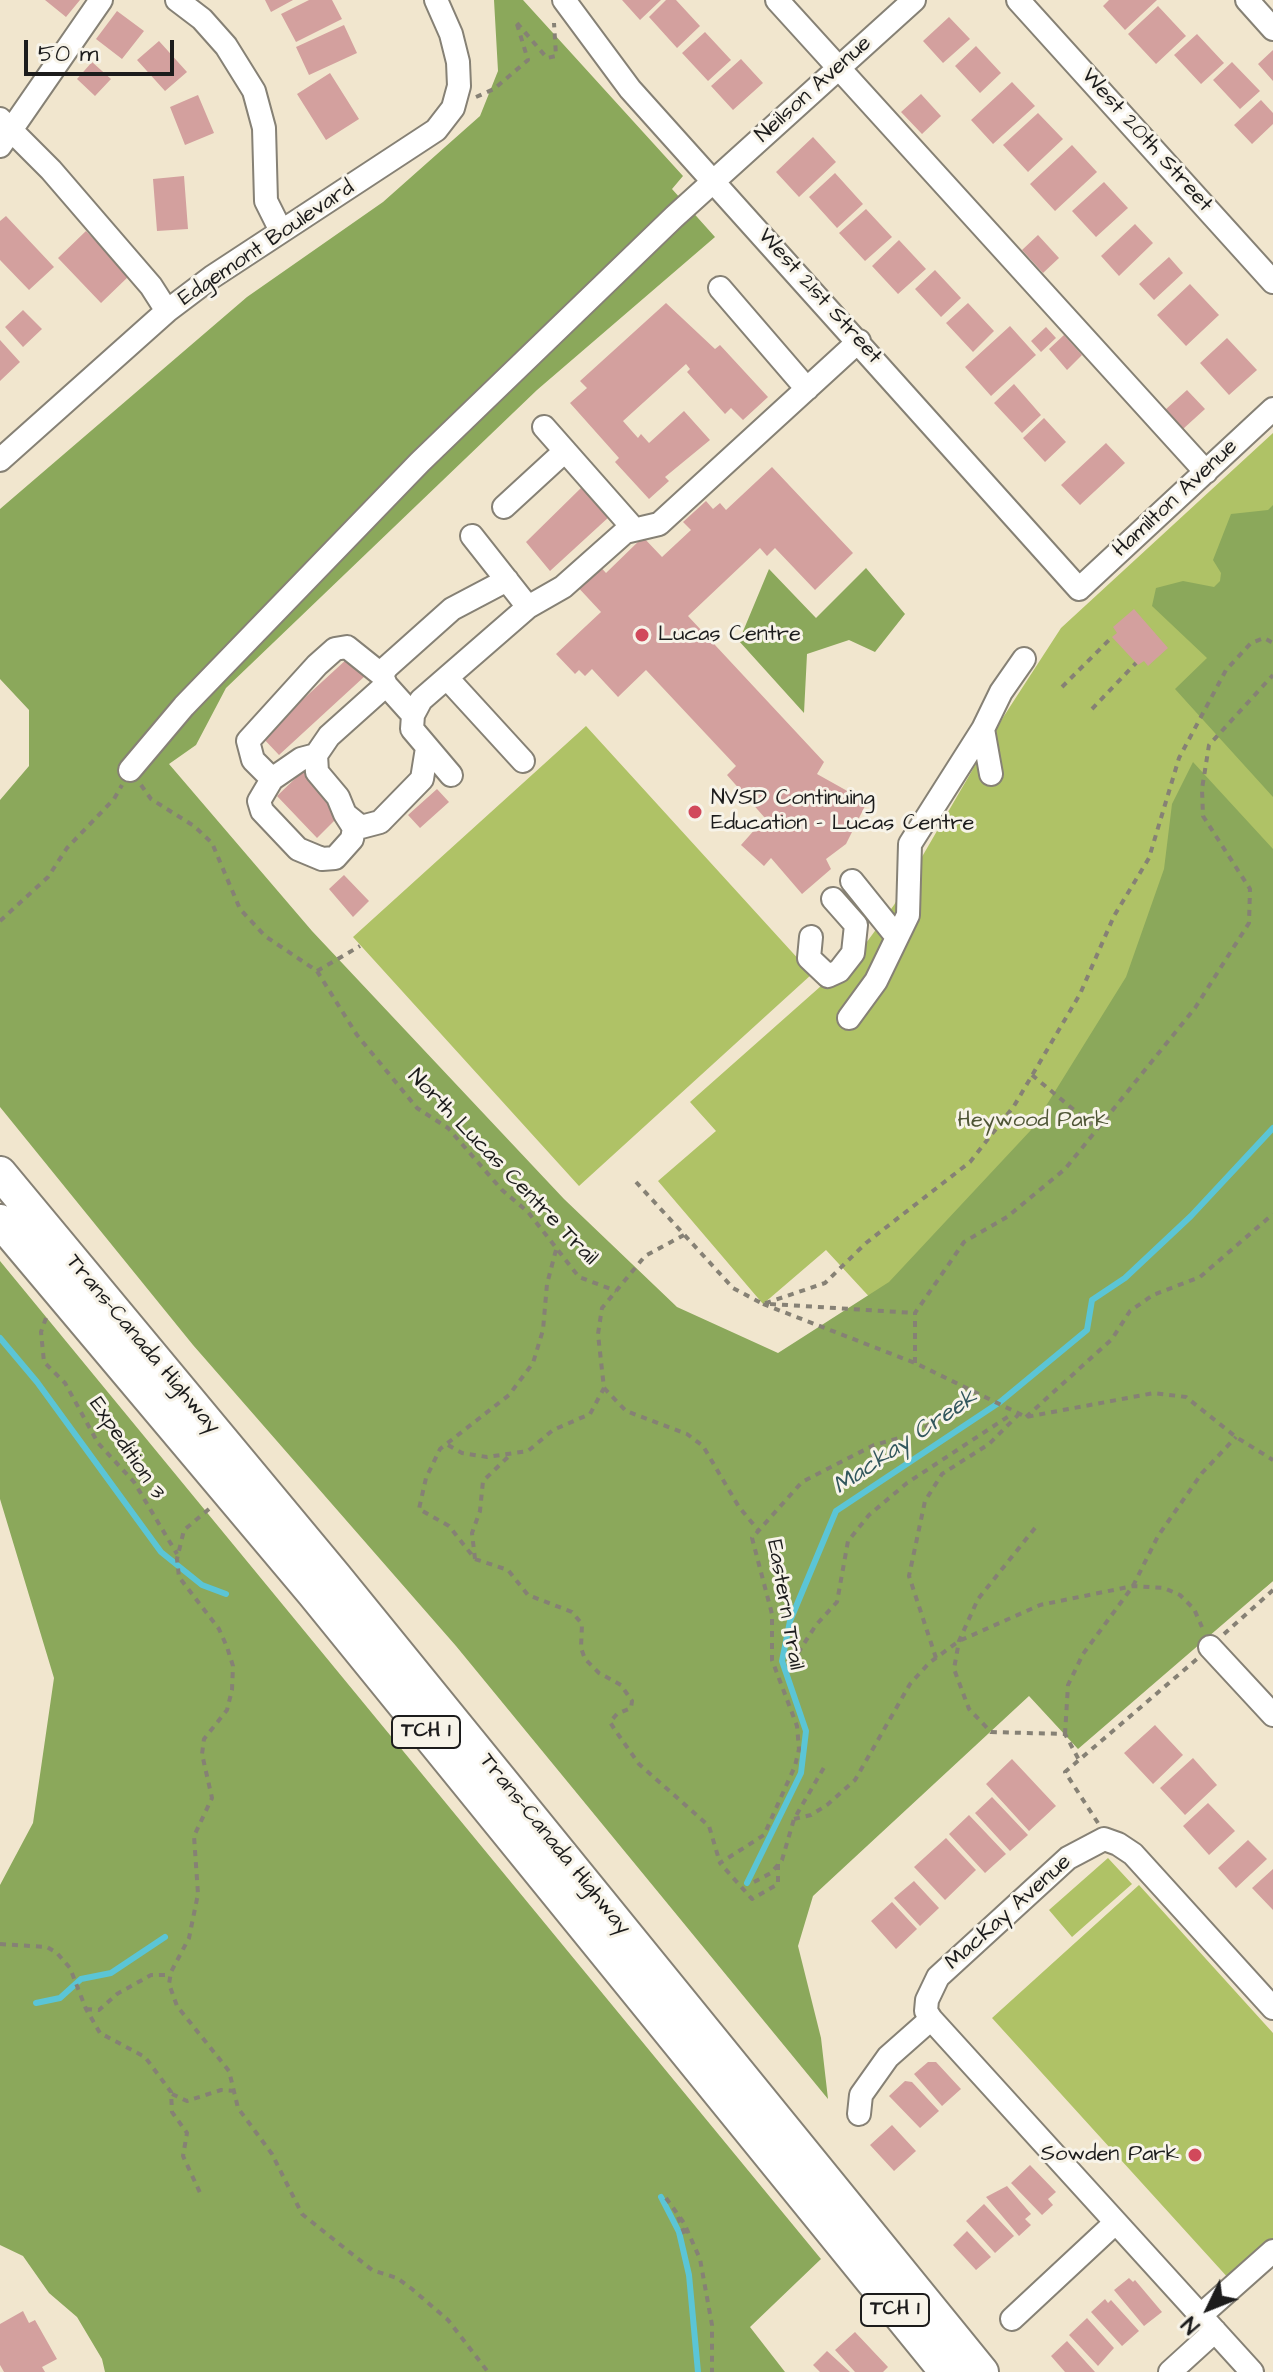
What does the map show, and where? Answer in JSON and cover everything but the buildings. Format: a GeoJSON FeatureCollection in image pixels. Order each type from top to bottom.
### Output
{"type":"FeatureCollection","features":[{"type":"Feature","properties":{"kind":"highway","name":"Trans-Canada Highway"},"geometry":{"type":"LineString","coordinates":[[0,1173],[335,1576],[982,2372]]}},
{"type":"Feature","properties":{"kind":"highway","name":"Trans-Canada Highway"},"geometry":{"type":"LineString","coordinates":[[0,1221],[323,1605],[946,2372]]}},
{"type":"Feature","properties":{"kind":"street"},"geometry":{"type":"LineString","coordinates":[[101,0],[4,132],[61,181],[151,286],[167,311]]}},
{"type":"Feature","properties":{"kind":"street"},"geometry":{"type":"LineString","coordinates":[[177,0],[202,19],[226,46],[254,91],[264,128],[266,201],[281,231]]}},
{"type":"Feature","properties":{"kind":"street","name":"Edgemont Boulevard"},"geometry":{"type":"LineString","coordinates":[[0,460],[167,311],[281,231],[436,130],[453,108],[458,93],[458,62],[451,34],[436,0]]}},
{"type":"Feature","properties":{"kind":"street"},"geometry":{"type":"LineString","coordinates":[[777,0],[1206,472]]}},
{"type":"Feature","properties":{"kind":"street","name":"Neilson Avenue"},"geometry":{"type":"LineString","coordinates":[[130,770],[184,706],[420,462],[713,181],[914,0]]}},
{"type":"Feature","properties":{"kind":"street","name":"West 20th Street"},"geometry":{"type":"LineString","coordinates":[[1018,0],[1273,282]]}},
{"type":"Feature","properties":{"kind":"street"},"geometry":{"type":"LineString","coordinates":[[1247,0],[1273,29]]}},
{"type":"Feature","properties":{"kind":"street","name":"West 21st Street"},"geometry":{"type":"LineString","coordinates":[[559,8],[1079,589]]}},
{"type":"Feature","properties":{"kind":"street"},"geometry":{"type":"LineString","coordinates":[[720,288],[807,389]]}},
{"type":"Feature","properties":{"kind":"street"},"geometry":{"type":"LineString","coordinates":[[451,775],[412,729],[413,715],[421,700],[528,607],[563,587],[625,532],[659,524],[859,341]]}},
{"type":"Feature","properties":{"kind":"street","name":"Hamilton Avenue"},"geometry":{"type":"LineString","coordinates":[[1079,589],[1273,409]]}},
{"type":"Feature","properties":{"kind":"street"},"geometry":{"type":"LineString","coordinates":[[544,427],[634,529]]}},
{"type":"Feature","properties":{"kind":"street"},"geometry":{"type":"LineString","coordinates":[[504,507],[565,451]]}},
{"type":"Feature","properties":{"kind":"street"},"geometry":{"type":"LineString","coordinates":[[472,536],[528,607]]}},
{"type":"Feature","properties":{"kind":"street"},"geometry":{"type":"LineString","coordinates":[[316,755],[301,759],[272,779],[259,801],[262,811],[298,849],[322,859],[335,858],[352,839],[354,828],[338,797],[317,772],[316,755],[329,736],[441,617],[507,580]]}},
{"type":"Feature","properties":{"kind":"street"},"geometry":{"type":"LineString","coordinates":[[272,779],[253,760],[248,741],[252,733],[335,649],[347,647],[384,680],[413,715]]}},
{"type":"Feature","properties":{"kind":"street"},"geometry":{"type":"LineString","coordinates":[[849,1018],[876,981],[908,915],[910,844],[1024,659]]}},
{"type":"Feature","properties":{"kind":"street"},"geometry":{"type":"LineString","coordinates":[[447,678],[523,761]]}},
{"type":"Feature","properties":{"kind":"street"},"geometry":{"type":"LineString","coordinates":[[983,729],[991,774]]}},
{"type":"Feature","properties":{"kind":"street"},"geometry":{"type":"LineString","coordinates":[[345,814],[361,827],[380,822],[422,779],[427,748]]}},
{"type":"Feature","properties":{"kind":"street"},"geometry":{"type":"LineString","coordinates":[[852,881],[897,937]]}},
{"type":"Feature","properties":{"kind":"street"},"geometry":{"type":"LineString","coordinates":[[811,937],[809,958],[828,976],[839,971],[853,953],[856,925],[833,899]]}},
{"type":"Feature","properties":{"kind":"street"},"geometry":{"type":"LineString","coordinates":[[1210,1647],[1273,1715]]}},
{"type":"Feature","properties":{"kind":"street"},"geometry":{"type":"LineString","coordinates":[[1104,1839],[1133,1854],[1273,2008]]}},
{"type":"Feature","properties":{"kind":"street","name":"MacKay Avenue"},"geometry":{"type":"LineString","coordinates":[[931,2019],[926,2011],[927,2000],[938,1977],[1068,1858],[1104,1839]]}},
{"type":"Feature","properties":{"kind":"street"},"geometry":{"type":"LineString","coordinates":[[859,2114],[861,2095],[888,2057],[931,2019],[1114,2224],[1252,2372]]}},
{"type":"Feature","properties":{"kind":"street"},"geometry":{"type":"LineString","coordinates":[[1012,2319],[1114,2224]]}},
{"type":"Feature","properties":{"kind":"street"},"geometry":{"type":"LineString","coordinates":[[1170,2372],[1208,2323],[1273,2251]]}},
{"type":"Feature","properties":{"kind":"path"},"geometry":{"type":"LineString","coordinates":[[474,98],[494,89],[528,60],[516,21],[547,58],[556,56],[559,8]]}},
{"type":"Feature","properties":{"kind":"path"},"geometry":{"type":"LineString","coordinates":[[1062,687],[1112,637]]}},
{"type":"Feature","properties":{"kind":"path"},"geometry":{"type":"LineString","coordinates":[[763,1304],[825,1283],[866,1243],[970,1162],[1014,1106],[1080,994],[1114,916],[1149,858],[1179,758],[1226,670],[1251,643],[1264,638],[1273,643]]}},
{"type":"Feature","properties":{"kind":"path"},"geometry":{"type":"LineString","coordinates":[[1092,709],[1136,663]]}},
{"type":"Feature","properties":{"kind":"path"},"geometry":{"type":"LineString","coordinates":[[915,1363],[915,1313],[964,1242],[1007,1217],[1065,1169],[1195,1008],[1249,923],[1250,889],[1203,816],[1202,789],[1209,745],[1273,675]]}},
{"type":"Feature","properties":{"kind":"path"},"geometry":{"type":"LineString","coordinates":[[0,921],[48,877],[67,848],[114,799],[130,770]]}},
{"type":"Feature","properties":{"kind":"path","name":"North Lucas Centre Trail"},"geometry":{"type":"LineString","coordinates":[[130,770],[151,799],[194,826],[212,843],[240,909],[256,927],[317,971],[357,1035],[417,1108],[448,1128],[502,1190],[528,1212],[579,1277],[616,1291]]}},
{"type":"Feature","properties":{"kind":"path"},"geometry":{"type":"LineString","coordinates":[[317,971],[360,946]]}},
{"type":"Feature","properties":{"kind":"path"},"geometry":{"type":"LineString","coordinates":[[1032,1075],[1097,1129]]}},
{"type":"Feature","properties":{"kind":"path"},"geometry":{"type":"LineString","coordinates":[[636,1182],[733,1288],[763,1304],[915,1363],[1015,1415],[1026,1417],[1154,1393],[1186,1397],[1236,1437],[1273,1460]]}},
{"type":"Feature","properties":{"kind":"path"},"geometry":{"type":"LineString","coordinates":[[1026,1417],[1112,1339],[1130,1311],[1153,1295],[1200,1277],[1273,1214]]}},
{"type":"Feature","properties":{"kind":"path"},"geometry":{"type":"LineString","coordinates":[[448,1445],[472,1456],[528,1451],[553,1430],[590,1414],[604,1388],[598,1334],[602,1308],[645,1256],[684,1235]]}},
{"type":"Feature","properties":{"kind":"path"},"geometry":{"type":"LineString","coordinates":[[556,1250],[547,1284],[543,1330],[533,1363],[509,1395],[440,1449],[419,1509],[449,1526],[475,1559],[508,1570],[528,1595],[572,1612],[582,1624],[585,1659],[599,1673],[621,1685],[632,1701],[631,1708],[617,1714],[610,1722],[615,1730],[647,1772],[709,1826],[720,1863],[752,1899],[778,1884],[778,1864]]}},
{"type":"Feature","properties":{"kind":"path"},"geometry":{"type":"LineString","coordinates":[[763,1304],[915,1313]]}},
{"type":"Feature","properties":{"kind":"path","name":"Expedition 3"},"geometry":{"type":"LineString","coordinates":[[46,1318],[42,1325],[44,1362],[65,1383],[98,1443],[134,1482],[177,1557]]}},
{"type":"Feature","properties":{"kind":"path"},"geometry":{"type":"LineString","coordinates":[[604,1388],[626,1411],[687,1434],[703,1446],[739,1507],[759,1531]]}},
{"type":"Feature","properties":{"kind":"path","name":"Eastern Trail"},"geometry":{"type":"LineString","coordinates":[[720,1863],[764,1835],[795,1766],[799,1749],[797,1726],[772,1660],[772,1614],[752,1538],[802,1482],[874,1445],[917,1433],[974,1394]]}},
{"type":"Feature","properties":{"kind":"path"},"geometry":{"type":"LineString","coordinates":[[798,1653],[816,1625],[837,1602],[848,1541],[869,1515],[907,1483],[1015,1415]]}},
{"type":"Feature","properties":{"kind":"path"},"geometry":{"type":"LineString","coordinates":[[936,1658],[909,1576],[925,1501],[942,1474],[989,1444],[1015,1415]]}},
{"type":"Feature","properties":{"kind":"path"},"geometry":{"type":"LineString","coordinates":[[1079,1760],[1065,1734],[1068,1685],[1083,1654],[1133,1586],[1158,1536],[1216,1455],[1236,1437]]}},
{"type":"Feature","properties":{"kind":"path"},"geometry":{"type":"LineString","coordinates":[[475,1559],[472,1533],[480,1511],[483,1481],[512,1453]]}},
{"type":"Feature","properties":{"kind":"path"},"geometry":{"type":"LineString","coordinates":[[210,1511],[184,1530],[177,1557],[179,1577],[219,1629],[233,1666],[227,1710],[204,1739],[202,1754],[212,1798],[194,1836],[198,1894],[189,1938],[170,1975],[169,1984],[177,2006],[229,2071],[237,2091],[238,2108],[272,2154],[291,2196],[311,2224],[347,2247],[372,2270],[397,2278],[412,2289],[448,2320],[488,2372]]}},
{"type":"Feature","properties":{"kind":"path"},"geometry":{"type":"LineString","coordinates":[[1035,1528],[987,1584],[959,1641],[954,1669],[958,1687],[969,1709],[991,1732],[1065,1734]]}},
{"type":"Feature","properties":{"kind":"path"},"geometry":{"type":"LineString","coordinates":[[794,1819],[811,1815],[827,1805],[855,1780],[910,1684],[936,1658],[959,1641],[1040,1605],[1133,1586],[1164,1588],[1180,1595],[1194,1609],[1210,1647]]}},
{"type":"Feature","properties":{"kind":"path"},"geometry":{"type":"LineString","coordinates":[[1104,1839],[1096,1816],[1065,1772],[1273,1590]]}},
{"type":"Feature","properties":{"kind":"path"},"geometry":{"type":"LineString","coordinates":[[754,1882],[778,1864],[790,1844],[794,1819],[826,1764]]}},
{"type":"Feature","properties":{"kind":"path"},"geometry":{"type":"LineString","coordinates":[[0,1944],[47,1947],[57,1953],[70,1968],[86,2009],[106,2038],[145,2057],[171,2092],[187,2101],[221,2090],[237,2091]]}},
{"type":"Feature","properties":{"kind":"path"},"geometry":{"type":"LineString","coordinates":[[86,2009],[99,2010],[117,1994],[151,1975],[170,1975]]}},
{"type":"Feature","properties":{"kind":"path"},"geometry":{"type":"LineString","coordinates":[[171,2092],[172,2112],[187,2133],[183,2156],[186,2169],[202,2197]]}},
{"type":"Feature","properties":{"kind":"path"},"geometry":{"type":"LineString","coordinates":[[685,2235],[666,2198],[684,2223],[700,2259],[712,2325],[712,2372]]}},
{"type":"Feature","properties":{"kind":"green space"},"geometry":{"type":"Polygon","coordinates":[[[494,0],[523,0],[683,176],[672,189],[715,237],[537,390],[226,688],[196,745],[169,764],[312,931],[564,1199],[677,1307],[778,1353],[889,1282],[1031,1130],[1126,977],[1164,869],[1172,804],[1193,762],[1273,849],[1273,1581],[1078,1749],[1029,1696],[813,1896],[798,1946],[821,2038],[828,2099],[456,1646],[193,1345],[0,1107],[0,800],[29,766],[29,710],[0,679],[0,509],[247,297],[383,202],[480,116],[498,71],[494,0]]]}},
{"type":"Feature","properties":{"kind":"green space","name":"Heywood Park"},"geometry":{"type":"Polygon","coordinates":[[[1273,433],[1273,1581],[1193,1647],[826,1250],[763,1304],[658,1181],[716,1131],[690,1102],[821,986],[841,975],[894,905],[1002,719],[1061,628],[1273,433]]]}},
{"type":"Feature","properties":{"kind":"green space"},"geometry":{"type":"Polygon","coordinates":[[[1273,505],[1273,797],[1175,689],[1207,658],[1152,606],[1156,588],[1183,581],[1214,587],[1220,581],[1221,573],[1213,560],[1231,514],[1268,510],[1273,505]]]}},
{"type":"Feature","properties":{"kind":"green space"},"geometry":{"type":"Polygon","coordinates":[[[866,568],[905,614],[875,652],[849,640],[807,654],[804,713],[739,641],[769,569],[816,618],[866,568]]]}},
{"type":"Feature","properties":{"kind":"green space"},"geometry":{"type":"Polygon","coordinates":[[[586,726],[812,974],[579,1186],[353,937],[586,726]]]}},
{"type":"Feature","properties":{"kind":"green space"},"geometry":{"type":"Polygon","coordinates":[[[0,1261],[821,2259],[750,2327],[785,2372],[105,2372],[102,2359],[77,2317],[49,2293],[23,2256],[0,2245],[0,1885],[33,1823],[54,1678],[0,1499],[0,1261]]]}},
{"type":"Feature","properties":{"kind":"green space"},"geometry":{"type":"Polygon","coordinates":[[[1108,1858],[1132,1884],[1072,1937],[1049,1910],[1108,1858]]]}},
{"type":"Feature","properties":{"kind":"green space","name":"Sowden Park"},"geometry":{"type":"Polygon","coordinates":[[[1139,1885],[1273,2033],[1273,2241],[1230,2280],[992,2018],[1139,1885]]]}},
{"type":"Feature","properties":{"kind":"waterway","name":"Mackay Creek"},"geometry":{"type":"LineString","coordinates":[[747,1883],[801,1773],[806,1731],[782,1661],[790,1621],[836,1511],[1000,1402],[1087,1330],[1092,1300],[1125,1278],[1191,1216],[1273,1128]]}},
{"type":"Feature","properties":{"kind":"waterway"},"geometry":{"type":"LineString","coordinates":[[0,1338],[37,1382],[161,1552],[202,1585],[226,1594]]}},
{"type":"Feature","properties":{"kind":"waterway"},"geometry":{"type":"LineString","coordinates":[[36,2003],[60,1998],[81,1979],[111,1973],[165,1937]]}},
{"type":"Feature","properties":{"kind":"waterway","name":"Mackay Creek"},"geometry":{"type":"LineString","coordinates":[[661,2197],[679,2232],[689,2275],[698,2372]]}},
{"type":"Feature","properties":{"kind":"place","name":"Lucas Centre"},"geometry":{"type":"Point","coordinates":[642,635]}},
{"type":"Feature","properties":{"kind":"place","name":"NVSD Continuing Education - Lucas Centre"},"geometry":{"type":"Point","coordinates":[695,812]}},
{"type":"Feature","properties":{"kind":"place","name":"Sowden Park"},"geometry":{"type":"Point","coordinates":[1195,2155]}}]}
